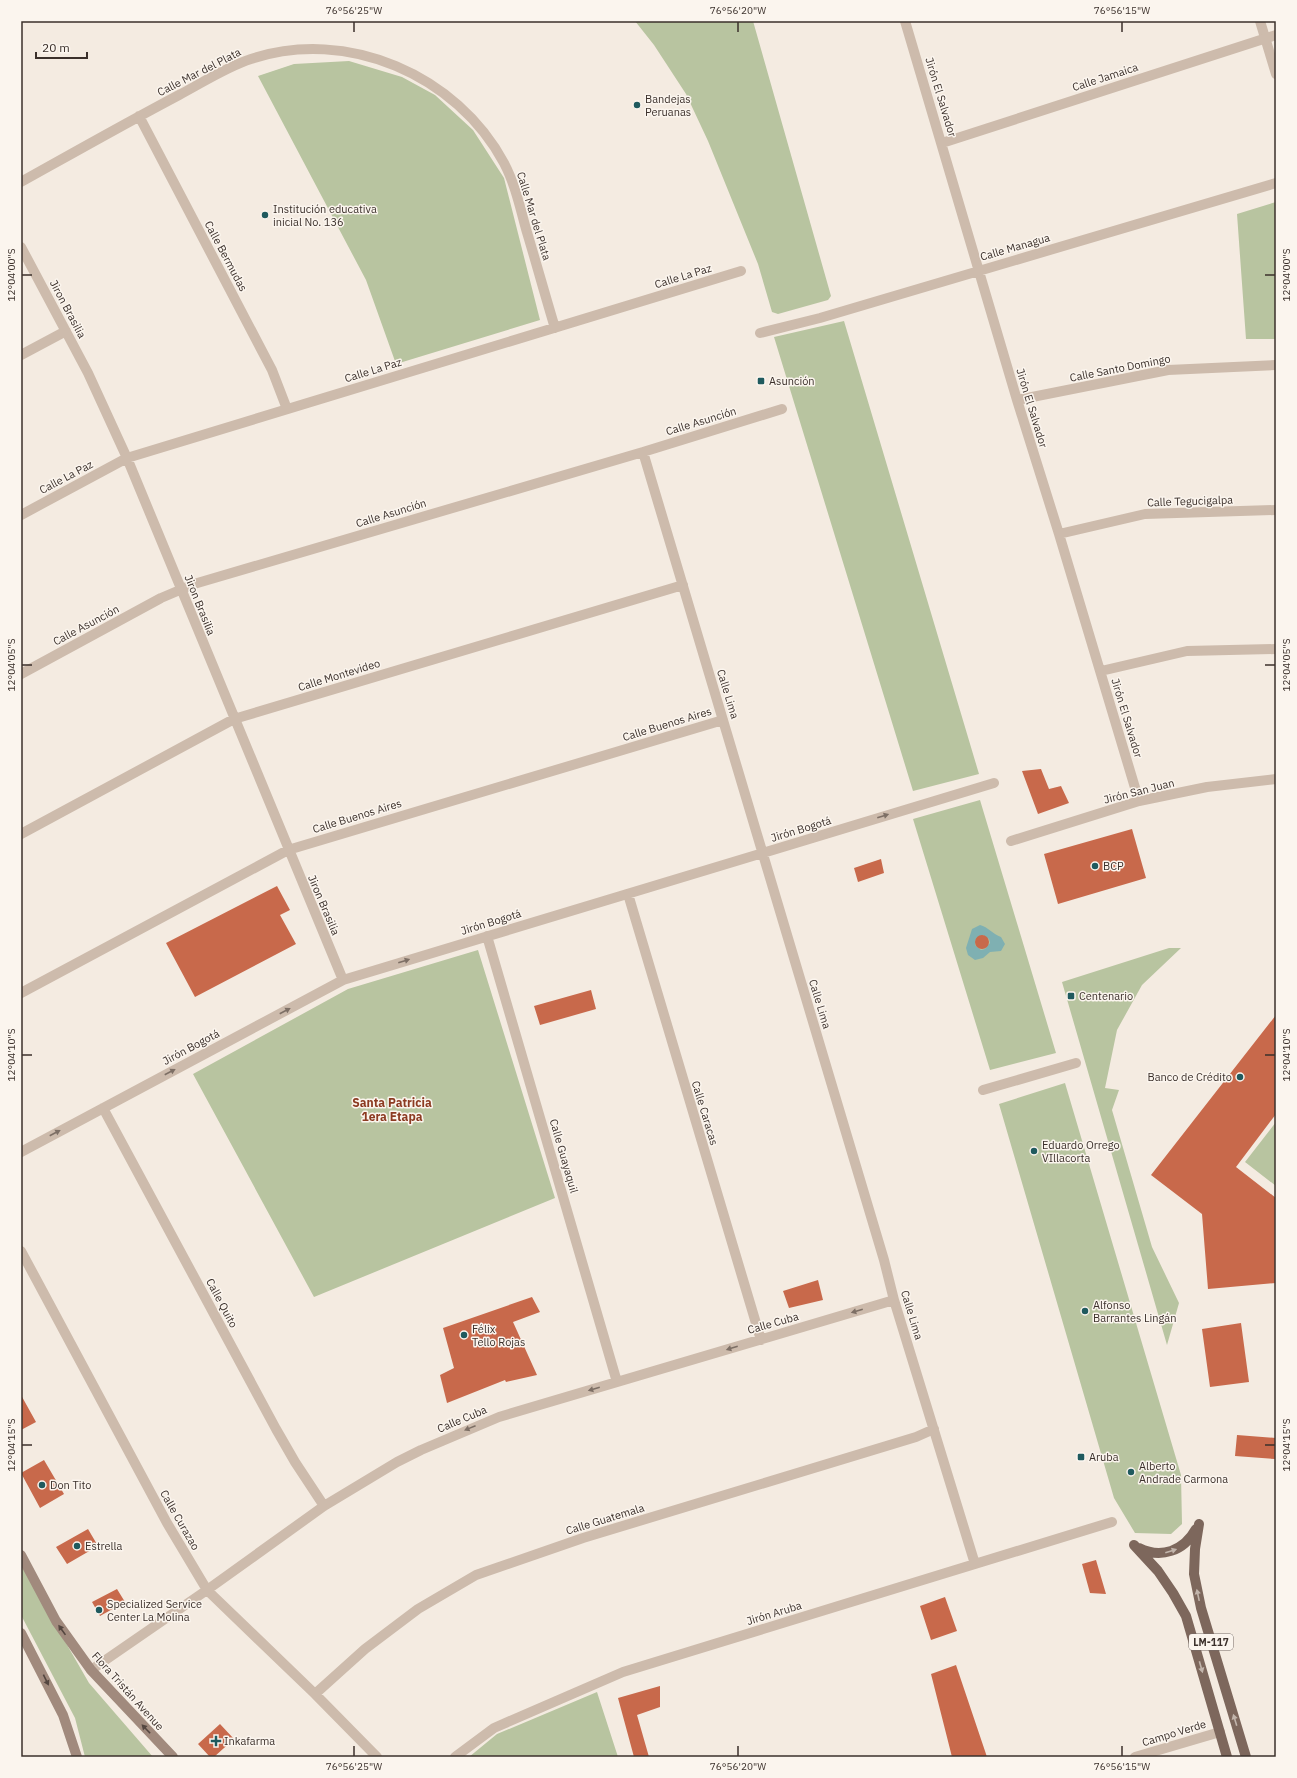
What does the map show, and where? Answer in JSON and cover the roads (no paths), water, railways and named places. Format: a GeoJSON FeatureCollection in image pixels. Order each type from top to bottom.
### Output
{"type":"FeatureCollection","features":[{"type":"Feature","properties":{"kind":"main road","name":"LM-117"},"geometry":{"type":"LineString","coordinates":[[1227,1757],[1186,1616],[1158,1571],[1134,1545],[1148,1552],[1164,1553],[1179,1548],[1191,1538],[1199,1524],[1195,1549],[1195,1580],[1201,1608],[1246,1757]]}},
{"type":"Feature","properties":{"kind":"main road","name":"Flora Tristán Avenue"},"geometry":{"type":"LineString","coordinates":[[21,1555],[56,1621],[91,1670],[173,1757]]}},
{"type":"Feature","properties":{"kind":"main road"},"geometry":{"type":"LineString","coordinates":[[21,1633],[63,1714],[77,1757]]}},
{"type":"Feature","properties":{"kind":"street","name":"Jirón El Salvador"},"geometry":{"type":"LineString","coordinates":[[905,21],[1017,400],[1101,671],[1139,801]]}},
{"type":"Feature","properties":{"kind":"street"},"geometry":{"type":"LineString","coordinates":[[1260,21],[1276,74]]}},
{"type":"Feature","properties":{"kind":"street","name":"Calle Jamaica"},"geometry":{"type":"LineString","coordinates":[[942,142],[1276,35]]}},
{"type":"Feature","properties":{"kind":"street","name":"Calle Mar del Plata"},"geometry":{"type":"LineString","coordinates":[[21,182],[139,116],[249,59],[289,51],[316,49],[357,53],[387,62],[409,71],[436,87],[460,106],[485,133],[501,158],[514,186],[555,328]]}},
{"type":"Feature","properties":{"kind":"street","name":"Calle Bermudas"},"geometry":{"type":"LineString","coordinates":[[139,116],[272,370],[287,409]]}},
{"type":"Feature","properties":{"kind":"street","name":"Calle Managua"},"geometry":{"type":"LineString","coordinates":[[760,333],[820,318],[1276,183]]}},
{"type":"Feature","properties":{"kind":"street","name":"Jiron Brasilia"},"geometry":{"type":"LineString","coordinates":[[21,246],[88,373],[127,458],[343,980]]}},
{"type":"Feature","properties":{"kind":"street","name":"Calle La Paz"},"geometry":{"type":"LineString","coordinates":[[21,514],[127,458],[742,271]]}},
{"type":"Feature","properties":{"kind":"street"},"geometry":{"type":"LineString","coordinates":[[21,355],[66,331]]}},
{"type":"Feature","properties":{"kind":"street","name":"Calle Santo Domingo"},"geometry":{"type":"LineString","coordinates":[[1017,400],[1168,370],[1276,365]]}},
{"type":"Feature","properties":{"kind":"street","name":"Calle Asunción"},"geometry":{"type":"LineString","coordinates":[[21,674],[180,589],[643,452],[782,409]]}},
{"type":"Feature","properties":{"kind":"street","name":"Calle Lima"},"geometry":{"type":"LineString","coordinates":[[643,452],[882,1253],[894,1300],[974,1564]]}},
{"type":"Feature","properties":{"kind":"street","name":"Calle Tegucigalpa"},"geometry":{"type":"LineString","coordinates":[[1059,534],[1145,514],[1276,510]]}},
{"type":"Feature","properties":{"kind":"street","name":"Calle Montevideo"},"geometry":{"type":"LineString","coordinates":[[21,834],[234,719],[683,585]]}},
{"type":"Feature","properties":{"kind":"street"},"geometry":{"type":"LineString","coordinates":[[1101,671],[1187,651],[1276,650]]}},
{"type":"Feature","properties":{"kind":"street","name":"Calle Buenos Aires"},"geometry":{"type":"LineString","coordinates":[[21,993],[288,850],[723,720]]}},
{"type":"Feature","properties":{"kind":"street","name":"Jirón San Juan"},"geometry":{"type":"LineString","coordinates":[[1011,841],[1139,801],[1207,788],[1276,780]]}},
{"type":"Feature","properties":{"kind":"street","name":"Jirón Bogotá"},"geometry":{"type":"LineString","coordinates":[[21,1152],[343,980],[994,783]]}},
{"type":"Feature","properties":{"kind":"street","name":"Calle Caracas"},"geometry":{"type":"LineString","coordinates":[[628,894],[760,1340]]}},
{"type":"Feature","properties":{"kind":"street","name":"Calle Guayaquil"},"geometry":{"type":"LineString","coordinates":[[487,936],[617,1382]]}},
{"type":"Feature","properties":{"kind":"street"},"geometry":{"type":"LineString","coordinates":[[982,1090],[1076,1063]]}},
{"type":"Feature","properties":{"kind":"street","name":"Calle Quito"},"geometry":{"type":"LineString","coordinates":[[103,1108],[276,1429],[295,1462],[324,1506]]}},
{"type":"Feature","properties":{"kind":"street","name":"Calle Curazao"},"geometry":{"type":"LineString","coordinates":[[21,1251],[167,1523],[207,1590],[315,1694],[377,1757]]}},
{"type":"Feature","properties":{"kind":"street","name":"Calle Cuba"},"geometry":{"type":"LineString","coordinates":[[91,1670],[207,1590],[324,1506],[397,1462],[472,1427],[499,1417],[894,1300]]}},
{"type":"Feature","properties":{"kind":"street","name":"Calle Guatemala"},"geometry":{"type":"LineString","coordinates":[[315,1694],[365,1649],[418,1609],[476,1575],[583,1538],[916,1437],[934,1429]]}},
{"type":"Feature","properties":{"kind":"street","name":"Jirón Aruba"},"geometry":{"type":"LineString","coordinates":[[455,1757],[494,1728],[623,1672],[1112,1522]]}},
{"type":"Feature","properties":{"kind":"street","name":"Campo Verde"},"geometry":{"type":"LineString","coordinates":[[1135,1757],[1220,1732]]}},
{"type":"Feature","properties":{"kind":"water"},"geometry":{"type":"Polygon","coordinates":[[[980,925],[986,927],[1001,937],[1005,944],[1001,951],[990,952],[983,958],[975,960],[968,955],[966,948],[972,929],[980,925]],[[983,935],[976,938],[975,945],[981,950],[985,949],[990,943],[989,939],[983,935]]]}},
{"type":"Feature","properties":{"kind":"place","name":"Bandejas Peruanas"},"geometry":{"type":"Point","coordinates":[637,105]}},
{"type":"Feature","properties":{"kind":"place","name":"Institución educativa inicial No. 136"},"geometry":{"type":"Point","coordinates":[265,215]}},
{"type":"Feature","properties":{"kind":"place","name":"Asunción"},"geometry":{"type":"Point","coordinates":[761,381]}},
{"type":"Feature","properties":{"kind":"place","name":"BCP"},"geometry":{"type":"Point","coordinates":[1095,866]}},
{"type":"Feature","properties":{"kind":"place","name":"Centenario"},"geometry":{"type":"Point","coordinates":[1071,996]}},
{"type":"Feature","properties":{"kind":"place","name":"Banco de Crédito"},"geometry":{"type":"Point","coordinates":[1240,1077]}},
{"type":"Feature","properties":{"kind":"place","name":"Eduardo Orrego VIllacorta"},"geometry":{"type":"Point","coordinates":[1034,1151]}},
{"type":"Feature","properties":{"kind":"place","name":"Alfonso Barrantes Lingán"},"geometry":{"type":"Point","coordinates":[1085,1311]}},
{"type":"Feature","properties":{"kind":"place","name":"Félix Tello Rojas"},"geometry":{"type":"Point","coordinates":[464,1335]}},
{"type":"Feature","properties":{"kind":"place","name":"Aruba"},"geometry":{"type":"Point","coordinates":[1081,1457]}},
{"type":"Feature","properties":{"kind":"place","name":"Alberto Andrade Carmona"},"geometry":{"type":"Point","coordinates":[1131,1472]}},
{"type":"Feature","properties":{"kind":"place","name":"Don Tito"},"geometry":{"type":"Point","coordinates":[42,1485]}},
{"type":"Feature","properties":{"kind":"place","name":"Estrella"},"geometry":{"type":"Point","coordinates":[77,1546]}},
{"type":"Feature","properties":{"kind":"place","name":"Specialized Service Center La Molina"},"geometry":{"type":"Point","coordinates":[99,1610]}},
{"type":"Feature","properties":{"kind":"place","name":"Inkafarma"},"geometry":{"type":"Point","coordinates":[216,1741]}},
{"type":"Feature","properties":{"kind":"district","name":"Santa Patricia 1era Etapa"},"geometry":{"type":"Point","coordinates":[392,1110]}}]}
